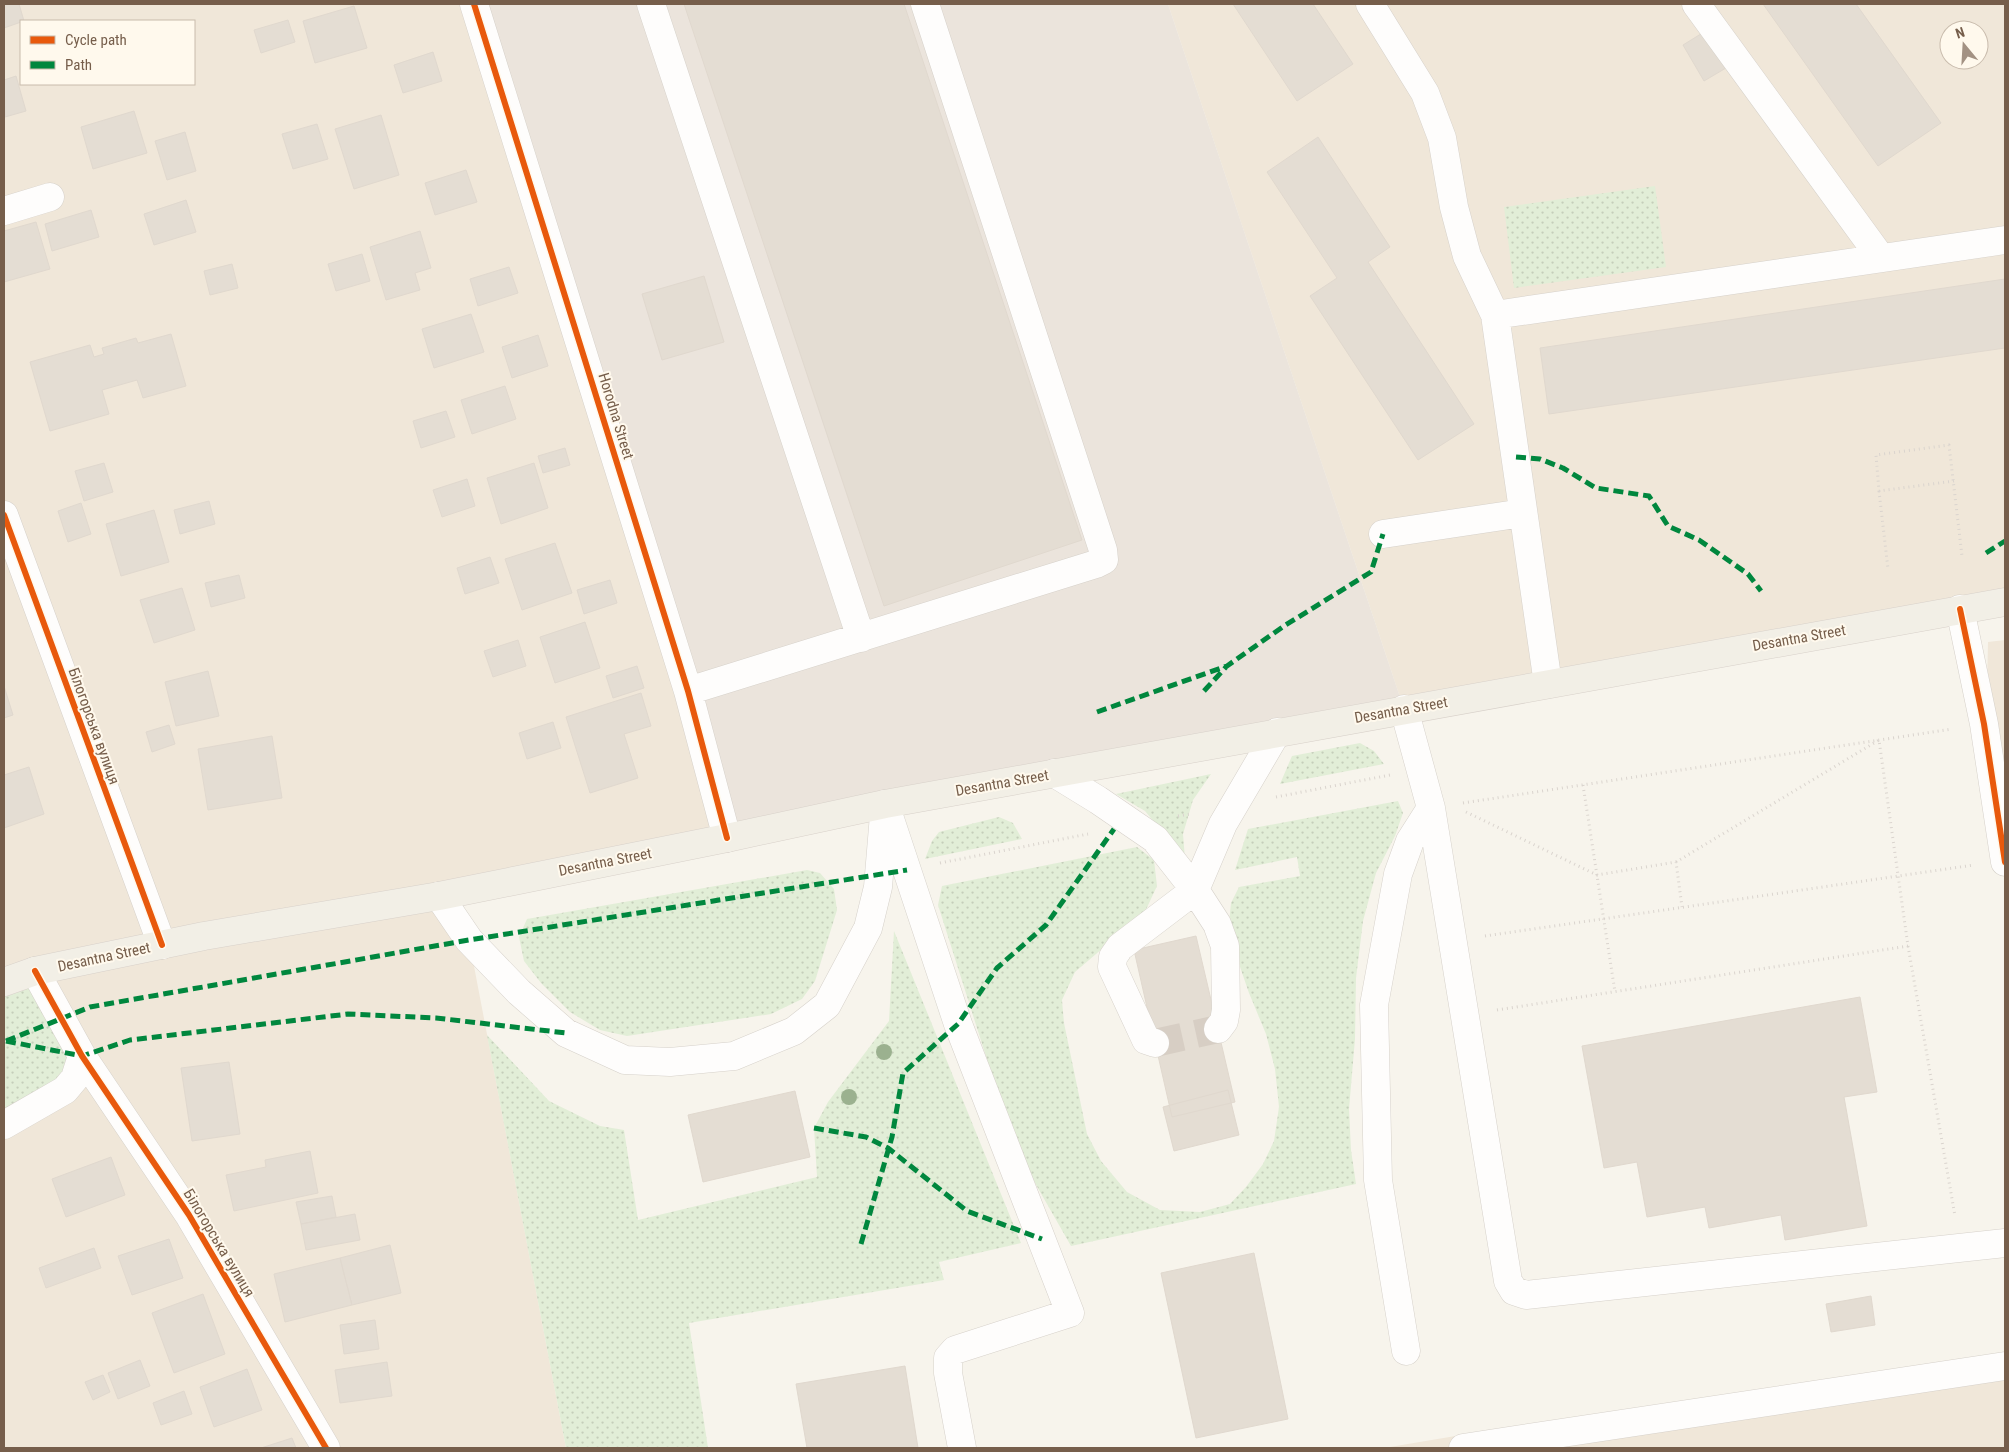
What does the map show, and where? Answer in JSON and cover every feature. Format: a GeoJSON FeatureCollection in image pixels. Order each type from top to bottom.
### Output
{"type":"FeatureCollection","features":[{"type":"Feature","properties":{"kind":"main road","name":"Desantna Street"},"geometry":{"type":"LineString","coordinates":[[4,982],[34,971],[162,945],[439,896],[885,804],[2005,602]]}},
{"type":"Feature","properties":{"kind":"street","name":"Horodna Street"},"geometry":{"type":"LineString","coordinates":[[474,4],[688,691],[727,838]]}},
{"type":"Feature","properties":{"kind":"street"},"geometry":{"type":"LineString","coordinates":[[651,4],[861,638]]}},
{"type":"Feature","properties":{"kind":"street"},"geometry":{"type":"LineString","coordinates":[[688,691],[1104,560],[1104,550],[925,4]]}},
{"type":"Feature","properties":{"kind":"street"},"geometry":{"type":"LineString","coordinates":[[1370,4],[1425,93],[1442,138],[1454,207],[1467,256],[1495,315],[1548,684]]}},
{"type":"Feature","properties":{"kind":"street"},"geometry":{"type":"LineString","coordinates":[[1696,4],[1881,258]]}},
{"type":"Feature","properties":{"kind":"street"},"geometry":{"type":"LineString","coordinates":[[4,211],[50,197]]}},
{"type":"Feature","properties":{"kind":"street"},"geometry":{"type":"LineString","coordinates":[[1495,315],[2005,240]]}},
{"type":"Feature","properties":{"kind":"street"},"geometry":{"type":"LineString","coordinates":[[1383,534],[1523,513]]}},
{"type":"Feature","properties":{"kind":"street","name":"Білогорська вулиця"},"geometry":{"type":"LineString","coordinates":[[4,515],[162,945]]}},
{"type":"Feature","properties":{"kind":"street"},"geometry":{"type":"LineString","coordinates":[[1960,610],[1984,724],[2005,861]]}},
{"type":"Feature","properties":{"kind":"street"},"geometry":{"type":"LineString","coordinates":[[1404,710],[1441,806],[1452,941],[1508,1281],[1514,1291],[1526,1294],[2005,1243]]}},
{"type":"Feature","properties":{"kind":"street"},"geometry":{"type":"LineString","coordinates":[[1155,1044],[1146,1040],[1112,968],[1112,956],[1120,947],[1195,890],[1223,824],[1277,732]]}},
{"type":"Feature","properties":{"kind":"street"},"geometry":{"type":"LineString","coordinates":[[1054,774],[1098,800],[1155,839],[1195,890],[1217,924],[1225,946],[1226,1010],[1224,1021],[1218,1029]]}},
{"type":"Feature","properties":{"kind":"street"},"geometry":{"type":"LineString","coordinates":[[439,896],[469,940],[519,992],[566,1033],[625,1060],[670,1062],[734,1056],[794,1031],[827,1004],[868,928],[878,887],[885,804]]}},
{"type":"Feature","properties":{"kind":"street"},"geometry":{"type":"LineString","coordinates":[[885,804],[958,1024],[1070,1313],[955,1350],[948,1358],[948,1372],[962,1448]]}},
{"type":"Feature","properties":{"kind":"street"},"geometry":{"type":"LineString","coordinates":[[1406,1350],[1378,1180],[1374,1005],[1398,874],[1410,841],[1441,806]]}},
{"type":"Feature","properties":{"kind":"street","name":"Білогорська вулиця"},"geometry":{"type":"LineString","coordinates":[[34,971],[82,1056],[189,1215],[326,1448]]}},
{"type":"Feature","properties":{"kind":"street"},"geometry":{"type":"LineString","coordinates":[[4,1125],[65,1090],[76,1078],[82,1056]]}},
{"type":"Feature","properties":{"kind":"street"},"geometry":{"type":"LineString","coordinates":[[1463,1448],[2005,1366]]}},
{"type":"Feature","properties":{"kind":"path"},"geometry":{"type":"LineString","coordinates":[[1888,569],[1876,455],[1949,445],[1962,556]]}},
{"type":"Feature","properties":{"kind":"path"},"geometry":{"type":"LineString","coordinates":[[1879,492],[1954,481]]}},
{"type":"Feature","properties":{"kind":"path"},"geometry":{"type":"LineString","coordinates":[[1441,806],[1984,724]]}},
{"type":"Feature","properties":{"kind":"path"},"geometry":{"type":"LineString","coordinates":[[1441,806],[1597,875],[1676,862],[1879,740]]}},
{"type":"Feature","properties":{"kind":"path"},"geometry":{"type":"LineString","coordinates":[[1879,740],[1908,946],[1961,1248]]}},
{"type":"Feature","properties":{"kind":"path"},"geometry":{"type":"LineString","coordinates":[[1583,785],[1615,992]]}},
{"type":"Feature","properties":{"kind":"path"},"geometry":{"type":"LineString","coordinates":[[1452,941],[2005,861]]}},
{"type":"Feature","properties":{"kind":"path"},"geometry":{"type":"LineString","coordinates":[[1676,862],[1682,908]]}},
{"type":"Feature","properties":{"kind":"path"},"geometry":{"type":"LineString","coordinates":[[1465,1015],[1908,946]]}},
{"type":"Feature","properties":{"kind":"shaded area"},"geometry":{"type":"Polygon","coordinates":[[[4,4],[474,4],[727,838],[440,896],[469,940],[566,1448],[4,1448],[4,4]]]}},
{"type":"Feature","properties":{"kind":"shaded area"},"geometry":{"type":"Polygon","coordinates":[[[474,4],[1168,4],[1404,709],[727,838],[474,4]]]}},
{"type":"Feature","properties":{"kind":"shaded area"},"geometry":{"type":"Polygon","coordinates":[[[1168,4],[2005,4],[2005,602],[1404,709],[1168,4]]]}},
{"type":"Feature","properties":{"kind":"shaded area"},"geometry":{"type":"Polygon","coordinates":[[[2005,640],[2005,862],[1986,733],[1988,642],[2005,640]]]}},
{"type":"Feature","properties":{"kind":"shaded area"},"geometry":{"type":"Polygon","coordinates":[[[2005,1353],[2005,1448],[1384,1448],[1503,1428],[2005,1353]]]}},
{"type":"Feature","properties":{"kind":"green space"},"geometry":{"type":"Polygon","coordinates":[[[1655,186],[1666,267],[1514,288],[1504,207],[1655,186]]]}},
{"type":"Feature","properties":{"kind":"green space"},"geometry":{"type":"Polygon","coordinates":[[[1360,743],[1374,751],[1384,764],[1280,784],[1292,756],[1360,743]]]}},
{"type":"Feature","properties":{"kind":"green space"},"geometry":{"type":"Polygon","coordinates":[[[1211,774],[1193,800],[1183,834],[1185,859],[1145,811],[1116,794],[1211,774]]]}},
{"type":"Feature","properties":{"kind":"green space"},"geometry":{"type":"Polygon","coordinates":[[[1398,801],[1403,813],[1395,836],[1376,873],[1363,921],[1356,978],[1355,1039],[1349,1109],[1351,1150],[1356,1184],[1071,1246],[1035,1183],[1003,1110],[938,905],[942,886],[1137,847],[1154,860],[1157,886],[1143,916],[1075,972],[1062,1000],[1064,1023],[1087,1134],[1101,1161],[1127,1192],[1160,1210],[1200,1212],[1230,1204],[1246,1187],[1263,1164],[1274,1141],[1279,1107],[1275,1069],[1266,1034],[1249,993],[1228,932],[1231,903],[1239,887],[1300,876],[1297,857],[1235,870],[1248,829],[1398,801]]]}},
{"type":"Feature","properties":{"kind":"green space"},"geometry":{"type":"Polygon","coordinates":[[[999,817],[1013,823],[1022,839],[925,859],[932,841],[939,832],[999,817]]]}},
{"type":"Feature","properties":{"kind":"green space"},"geometry":{"type":"Polygon","coordinates":[[[807,870],[820,873],[834,889],[837,910],[815,981],[802,999],[771,1014],[627,1036],[600,1030],[570,1012],[541,983],[524,961],[519,937],[527,919],[807,870]]]}},
{"type":"Feature","properties":{"kind":"green space"},"geometry":{"type":"Polygon","coordinates":[[[894,931],[1021,1243],[939,1262],[944,1280],[689,1323],[708,1448],[566,1448],[487,1035],[549,1101],[600,1126],[624,1130],[638,1220],[817,1177],[814,1128],[828,1102],[889,1021],[894,931]]]}},
{"type":"Feature","properties":{"kind":"green space"},"geometry":{"type":"Polygon","coordinates":[[[35,971],[75,1078],[4,1125],[4,982],[35,971]]]}},
{"type":"Feature","properties":{"kind":"building"},"geometry":{"type":"Polygon","coordinates":[[[4,4],[19,4],[24,20],[4,28],[4,4]]]}},
{"type":"Feature","properties":{"kind":"building"},"geometry":{"type":"Polygon","coordinates":[[[684,4],[904,4],[1082,540],[884,606],[684,4]]]}},
{"type":"Feature","properties":{"kind":"building"},"geometry":{"type":"Polygon","coordinates":[[[1233,4],[1313,4],[1353,64],[1297,101],[1233,4]]]}},
{"type":"Feature","properties":{"kind":"building"},"geometry":{"type":"Polygon","coordinates":[[[1763,4],[1856,4],[1941,123],[1878,166],[1763,4]]]}},
{"type":"Feature","properties":{"kind":"building"},"geometry":{"type":"Polygon","coordinates":[[[354,6],[367,48],[315,63],[303,21],[354,6]]]}},
{"type":"Feature","properties":{"kind":"building"},"geometry":{"type":"Polygon","coordinates":[[[288,20],[295,42],[261,53],[254,30],[288,20]]]}},
{"type":"Feature","properties":{"kind":"building"},"geometry":{"type":"Polygon","coordinates":[[[1704,32],[1726,68],[1704,81],[1683,45],[1704,32]]]}},
{"type":"Feature","properties":{"kind":"building"},"geometry":{"type":"Polygon","coordinates":[[[433,52],[442,81],[403,93],[394,65],[433,52]]]}},
{"type":"Feature","properties":{"kind":"building"},"geometry":{"type":"Polygon","coordinates":[[[16,76],[26,111],[5,117],[4,80],[16,76]]]}},
{"type":"Feature","properties":{"kind":"building"},"geometry":{"type":"Polygon","coordinates":[[[134,111],[147,153],[93,169],[81,127],[134,111]]]}},
{"type":"Feature","properties":{"kind":"building"},"geometry":{"type":"Polygon","coordinates":[[[381,115],[399,175],[354,189],[335,129],[381,115]]]}},
{"type":"Feature","properties":{"kind":"building"},"geometry":{"type":"Polygon","coordinates":[[[317,124],[328,159],[293,169],[282,134],[317,124]]]}},
{"type":"Feature","properties":{"kind":"building"},"geometry":{"type":"Polygon","coordinates":[[[185,132],[196,171],[167,180],[155,141],[185,132]]]}},
{"type":"Feature","properties":{"kind":"building"},"geometry":{"type":"Polygon","coordinates":[[[1318,137],[1390,247],[1368,262],[1474,424],[1418,460],[1310,296],[1337,278],[1267,172],[1318,137]]]}},
{"type":"Feature","properties":{"kind":"building"},"geometry":{"type":"Polygon","coordinates":[[[466,170],[477,202],[435,215],[425,183],[466,170]]]}},
{"type":"Feature","properties":{"kind":"building"},"geometry":{"type":"Polygon","coordinates":[[[186,200],[196,232],[154,245],[144,214],[186,200]]]}},
{"type":"Feature","properties":{"kind":"building"},"geometry":{"type":"Polygon","coordinates":[[[91,210],[99,237],[52,251],[45,224],[91,210]]]}},
{"type":"Feature","properties":{"kind":"building"},"geometry":{"type":"Polygon","coordinates":[[[36,222],[50,269],[4,282],[4,231],[36,222]]]}},
{"type":"Feature","properties":{"kind":"building"},"geometry":{"type":"Polygon","coordinates":[[[420,231],[431,268],[415,273],[420,290],[386,300],[370,247],[420,231]]]}},
{"type":"Feature","properties":{"kind":"building"},"geometry":{"type":"Polygon","coordinates":[[[362,254],[370,281],[336,291],[328,264],[362,254]]]}},
{"type":"Feature","properties":{"kind":"building"},"geometry":{"type":"Polygon","coordinates":[[[232,264],[238,288],[210,295],[204,271],[232,264]]]}},
{"type":"Feature","properties":{"kind":"building"},"geometry":{"type":"Polygon","coordinates":[[[509,267],[518,293],[478,306],[470,279],[509,267]]]}},
{"type":"Feature","properties":{"kind":"building"},"geometry":{"type":"Polygon","coordinates":[[[704,276],[724,342],[662,360],[642,294],[704,276]]]}},
{"type":"Feature","properties":{"kind":"building"},"geometry":{"type":"Polygon","coordinates":[[[2005,279],[2005,348],[1549,414],[1540,348],[2005,279]]]}},
{"type":"Feature","properties":{"kind":"building"},"geometry":{"type":"Polygon","coordinates":[[[471,314],[484,352],[434,368],[422,329],[471,314]]]}},
{"type":"Feature","properties":{"kind":"building"},"geometry":{"type":"Polygon","coordinates":[[[171,334],[186,386],[143,398],[137,380],[102,390],[109,414],[50,431],[30,362],[90,345],[94,357],[104,354],[102,348],[136,338],[138,343],[171,334]]]}},
{"type":"Feature","properties":{"kind":"building"},"geometry":{"type":"Polygon","coordinates":[[[538,335],[548,366],[512,378],[502,347],[538,335]]]}},
{"type":"Feature","properties":{"kind":"building"},"geometry":{"type":"Polygon","coordinates":[[[505,386],[516,419],[472,434],[461,400],[505,386]]]}},
{"type":"Feature","properties":{"kind":"building"},"geometry":{"type":"Polygon","coordinates":[[[446,411],[455,437],[421,448],[413,421],[446,411]]]}},
{"type":"Feature","properties":{"kind":"building"},"geometry":{"type":"Polygon","coordinates":[[[565,448],[570,465],[543,473],[538,456],[565,448]]]}},
{"type":"Feature","properties":{"kind":"building"},"geometry":{"type":"Polygon","coordinates":[[[104,463],[113,492],[84,501],[75,471],[104,463]]]}},
{"type":"Feature","properties":{"kind":"building"},"geometry":{"type":"Polygon","coordinates":[[[534,463],[548,508],[501,524],[487,478],[534,463]]]}},
{"type":"Feature","properties":{"kind":"building"},"geometry":{"type":"Polygon","coordinates":[[[467,479],[475,506],[442,517],[433,490],[467,479]]]}},
{"type":"Feature","properties":{"kind":"building"},"geometry":{"type":"Polygon","coordinates":[[[209,501],[215,524],[180,534],[174,510],[209,501]]]}},
{"type":"Feature","properties":{"kind":"building"},"geometry":{"type":"Polygon","coordinates":[[[81,503],[91,534],[68,542],[58,511],[81,503]]]}},
{"type":"Feature","properties":{"kind":"building"},"geometry":{"type":"Polygon","coordinates":[[[154,510],[169,562],[121,576],[106,524],[154,510]]]}},
{"type":"Feature","properties":{"kind":"building"},"geometry":{"type":"Polygon","coordinates":[[[555,543],[572,593],[522,610],[505,559],[555,543]]]}},
{"type":"Feature","properties":{"kind":"building"},"geometry":{"type":"Polygon","coordinates":[[[490,557],[499,583],[465,594],[457,568],[490,557]]]}},
{"type":"Feature","properties":{"kind":"building"},"geometry":{"type":"Polygon","coordinates":[[[239,575],[245,598],[211,607],[205,583],[239,575]]]}},
{"type":"Feature","properties":{"kind":"building"},"geometry":{"type":"Polygon","coordinates":[[[610,580],[617,603],[584,614],[577,590],[610,580]]]}},
{"type":"Feature","properties":{"kind":"building"},"geometry":{"type":"Polygon","coordinates":[[[182,588],[195,630],[154,643],[140,600],[182,588]]]}},
{"type":"Feature","properties":{"kind":"building"},"geometry":{"type":"Polygon","coordinates":[[[585,622],[600,668],[555,683],[540,637],[585,622]]]}},
{"type":"Feature","properties":{"kind":"building"},"geometry":{"type":"Polygon","coordinates":[[[518,640],[526,666],[493,677],[484,651],[518,640]]]}},
{"type":"Feature","properties":{"kind":"building"},"geometry":{"type":"Polygon","coordinates":[[[637,666],[644,688],[613,698],[606,676],[637,666]]]}},
{"type":"Feature","properties":{"kind":"building"},"geometry":{"type":"Polygon","coordinates":[[[208,671],[219,716],[176,726],[165,682],[208,671]]]}},
{"type":"Feature","properties":{"kind":"building"},"geometry":{"type":"Polygon","coordinates":[[[4,686],[13,715],[4,718],[4,686]]]}},
{"type":"Feature","properties":{"kind":"building"},"geometry":{"type":"Polygon","coordinates":[[[641,693],[651,726],[624,734],[638,778],[590,793],[566,717],[641,693]]]}},
{"type":"Feature","properties":{"kind":"building"},"geometry":{"type":"Polygon","coordinates":[[[553,722],[561,748],[527,759],[519,733],[553,722]]]}},
{"type":"Feature","properties":{"kind":"building"},"geometry":{"type":"Polygon","coordinates":[[[169,725],[175,744],[152,752],[146,732],[169,725]]]}},
{"type":"Feature","properties":{"kind":"building"},"geometry":{"type":"Polygon","coordinates":[[[272,736],[282,798],[208,810],[198,749],[272,736]]]}},
{"type":"Feature","properties":{"kind":"building"},"geometry":{"type":"Polygon","coordinates":[[[29,767],[44,814],[4,828],[4,775],[29,767]]]}},
{"type":"Feature","properties":{"kind":"building"},"geometry":{"type":"Polygon","coordinates":[[[1196,936],[1235,1102],[1172,1117],[1134,950],[1196,936]]]}},
{"type":"Feature","properties":{"kind":"building"},"geometry":{"type":"Polygon","coordinates":[[[1860,997],[1877,1092],[1844,1097],[1867,1226],[1785,1240],[1781,1215],[1709,1228],[1705,1207],[1647,1217],[1637,1162],[1604,1168],[1582,1046],[1860,997]]]}},
{"type":"Feature","properties":{"kind":"building"},"geometry":{"type":"Polygon","coordinates":[[[229,1062],[240,1134],[192,1141],[181,1068],[229,1062]]]}},
{"type":"Feature","properties":{"kind":"building"},"geometry":{"type":"Polygon","coordinates":[[[1228,1090],[1239,1135],[1174,1151],[1163,1107],[1228,1090]]]}},
{"type":"Feature","properties":{"kind":"building"},"geometry":{"type":"Polygon","coordinates":[[[795,1091],[810,1157],[703,1182],[688,1115],[795,1091]]]}},
{"type":"Feature","properties":{"kind":"building"},"geometry":{"type":"Polygon","coordinates":[[[310,1151],[318,1193],[234,1211],[226,1175],[266,1167],[265,1160],[310,1151]]]}},
{"type":"Feature","properties":{"kind":"building"},"geometry":{"type":"Polygon","coordinates":[[[111,1157],[125,1195],[66,1217],[52,1179],[111,1157]]]}},
{"type":"Feature","properties":{"kind":"building"},"geometry":{"type":"Polygon","coordinates":[[[332,1196],[336,1217],[301,1224],[296,1202],[332,1196]]]}},
{"type":"Feature","properties":{"kind":"building"},"geometry":{"type":"Polygon","coordinates":[[[355,1214],[360,1240],[306,1250],[301,1224],[355,1214]]]}},
{"type":"Feature","properties":{"kind":"building"},"geometry":{"type":"Polygon","coordinates":[[[169,1239],[183,1278],[132,1295],[118,1256],[169,1239]]]}},
{"type":"Feature","properties":{"kind":"building"},"geometry":{"type":"Polygon","coordinates":[[[390,1245],[401,1293],[352,1305],[340,1258],[390,1245]]]}},
{"type":"Feature","properties":{"kind":"building"},"geometry":{"type":"Polygon","coordinates":[[[94,1248],[101,1268],[46,1288],[39,1268],[94,1248]]]}},
{"type":"Feature","properties":{"kind":"building"},"geometry":{"type":"Polygon","coordinates":[[[1254,1253],[1288,1419],[1196,1438],[1161,1273],[1254,1253]]]}},
{"type":"Feature","properties":{"kind":"building"},"geometry":{"type":"Polygon","coordinates":[[[340,1258],[352,1305],[285,1322],[274,1274],[340,1258]]]}},
{"type":"Feature","properties":{"kind":"building"},"geometry":{"type":"Polygon","coordinates":[[[203,1294],[225,1354],[174,1373],[152,1313],[203,1294]]]}},
{"type":"Feature","properties":{"kind":"building"},"geometry":{"type":"Polygon","coordinates":[[[1871,1296],[1875,1325],[1831,1332],[1826,1304],[1871,1296]]]}},
{"type":"Feature","properties":{"kind":"building"},"geometry":{"type":"Polygon","coordinates":[[[375,1320],[379,1349],[344,1354],[340,1325],[375,1320]]]}},
{"type":"Feature","properties":{"kind":"building"},"geometry":{"type":"Polygon","coordinates":[[[140,1360],[150,1386],[118,1399],[108,1373],[140,1360]]]}},
{"type":"Feature","properties":{"kind":"building"},"geometry":{"type":"Polygon","coordinates":[[[387,1362],[392,1396],[340,1403],[335,1370],[387,1362]]]}},
{"type":"Feature","properties":{"kind":"building"},"geometry":{"type":"Polygon","coordinates":[[[905,1366],[918,1448],[807,1448],[796,1384],[905,1366]]]}},
{"type":"Feature","properties":{"kind":"building"},"geometry":{"type":"Polygon","coordinates":[[[247,1369],[262,1410],[214,1427],[200,1387],[247,1369]]]}},
{"type":"Feature","properties":{"kind":"building"},"geometry":{"type":"Polygon","coordinates":[[[103,1375],[110,1392],[93,1400],[85,1382],[103,1375]]]}},
{"type":"Feature","properties":{"kind":"building"},"geometry":{"type":"Polygon","coordinates":[[[184,1391],[192,1414],[161,1425],[153,1403],[184,1391]]]}},
{"type":"Feature","properties":{"kind":"building"},"geometry":{"type":"Polygon","coordinates":[[[292,1438],[296,1448],[261,1448],[292,1438]]]}},
{"type":"Feature","properties":{"kind":"tunnel"},"geometry":{"type":"LineString","coordinates":[[1155,1043],[1218,1029]]}},
{"type":"Feature","properties":{"kind":"marked path"},"geometry":{"type":"LineString","coordinates":[[1516,457],[1540,459],[1563,468],[1596,488],[1649,496],[1668,526],[1699,540],[1748,574],[1761,591]]}},
{"type":"Feature","properties":{"kind":"marked path"},"geometry":{"type":"LineString","coordinates":[[1097,712],[1227,666],[1284,626],[1371,572],[1383,534]]}},
{"type":"Feature","properties":{"kind":"marked path"},"geometry":{"type":"LineString","coordinates":[[1986,553],[2005,541]]}},
{"type":"Feature","properties":{"kind":"marked path"},"geometry":{"type":"LineString","coordinates":[[1204,691],[1226,667]]}},
{"type":"Feature","properties":{"kind":"marked path"},"geometry":{"type":"LineString","coordinates":[[861,1244],[892,1137],[903,1073],[958,1024],[997,968],[1046,925],[1114,829]]}},
{"type":"Feature","properties":{"kind":"marked path"},"geometry":{"type":"LineString","coordinates":[[6,1041],[90,1007],[469,940],[907,870]]}},
{"type":"Feature","properties":{"kind":"marked path"},"geometry":{"type":"LineString","coordinates":[[6,1041],[82,1056],[130,1040],[348,1014],[436,1018],[566,1033]]}},
{"type":"Feature","properties":{"kind":"marked path"},"geometry":{"type":"LineString","coordinates":[[814,1128],[866,1137],[888,1148],[967,1211],[1042,1239]]}},
{"type":"Feature","properties":{"kind":"cycle path"},"geometry":{"type":"LineString","coordinates":[[474,4],[688,691],[727,838]]}},
{"type":"Feature","properties":{"kind":"cycle path"},"geometry":{"type":"LineString","coordinates":[[4,515],[162,945]]}},
{"type":"Feature","properties":{"kind":"cycle path"},"geometry":{"type":"LineString","coordinates":[[1960,609],[1984,724],[2005,862]]}},
{"type":"Feature","properties":{"kind":"cycle path"},"geometry":{"type":"LineString","coordinates":[[35,971],[82,1056],[189,1215],[326,1448]]}}]}
